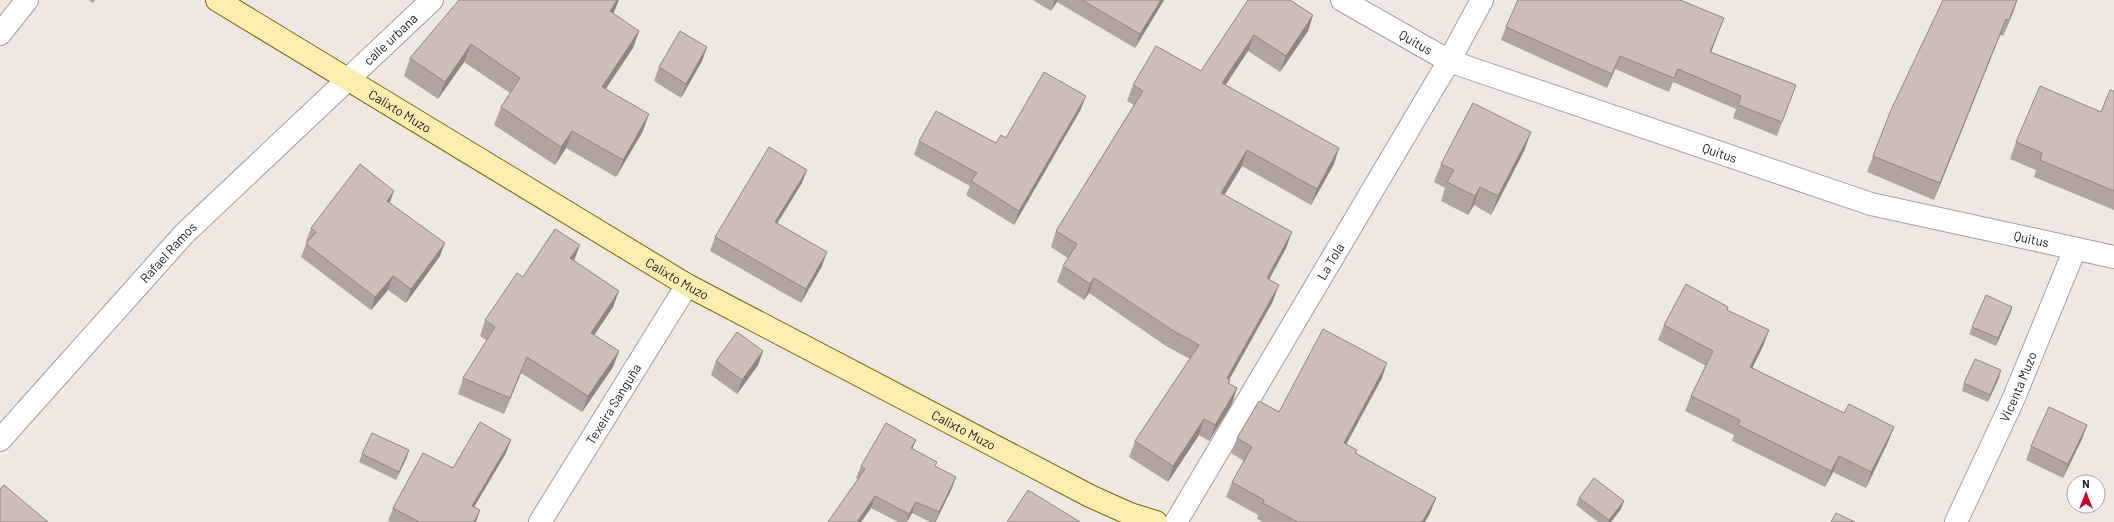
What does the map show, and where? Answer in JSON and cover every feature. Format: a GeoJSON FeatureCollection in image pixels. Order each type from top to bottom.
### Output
{"type":"FeatureCollection","features":[{"type":"Feature","properties":{"kind":"street"},"geometry":{"type":"LineString","coordinates":[[0,34],[27,0]]}},
{"type":"Feature","properties":{"kind":"street","name":"Calixto Muzo"},"geometry":{"type":"LineString","coordinates":[[217,0],[350,79],[687,285],[1090,496],[1127,518],[1156,522]]}},
{"type":"Feature","properties":{"kind":"street","name":"calle urbana"},"geometry":{"type":"LineString","coordinates":[[350,79],[432,0]]}},
{"type":"Feature","properties":{"kind":"street","name":"Quitus"},"geometry":{"type":"LineString","coordinates":[[1342,0],[1449,61],[1871,204],[2114,257]]}},
{"type":"Feature","properties":{"kind":"street","name":"La Tola"},"geometry":{"type":"LineString","coordinates":[[1176,522],[1449,61],[1482,0]]}},
{"type":"Feature","properties":{"kind":"street","name":"Rafael Ramos"},"geometry":{"type":"LineString","coordinates":[[0,440],[184,234],[350,79]]}},
{"type":"Feature","properties":{"kind":"street","name":"Vicenta Muzo"},"geometry":{"type":"LineString","coordinates":[[1956,522],[2013,400],[2075,249]]}},
{"type":"Feature","properties":{"kind":"street","name":"Texeira Sanguña"},"geometry":{"type":"LineString","coordinates":[[540,522],[687,285]]}},
{"type":"Feature","properties":{"kind":"building"},"geometry":{"type":"Polygon","coordinates":[[[459,0],[617,0],[610,11],[639,31],[602,87],[649,114],[623,160],[572,131],[561,147],[501,107],[520,78],[471,44],[445,82],[410,58],[459,0]]]}},
{"type":"Feature","properties":{"kind":"building"},"geometry":{"type":"Polygon","coordinates":[[[1082,0],[1161,0],[1140,34],[1082,0]]]}},
{"type":"Feature","properties":{"kind":"building"},"geometry":{"type":"Polygon","coordinates":[[[1248,0],[1290,0],[1313,15],[1286,56],[1254,35],[1222,83],[1339,148],[1317,189],[1247,150],[1221,193],[1292,232],[1267,278],[1279,285],[1227,378],[1230,380],[1228,383],[1237,388],[1215,425],[1204,419],[1173,466],[1135,441],[1199,345],[1172,330],[1094,278],[1090,284],[1063,266],[1077,244],[1056,231],[1143,91],[1133,85],[1156,46],[1201,71],[1248,0]]]}},
{"type":"Feature","properties":{"kind":"building"},"geometry":{"type":"Polygon","coordinates":[[[1518,0],[1680,0],[1724,18],[1710,52],[1796,85],[1782,122],[1738,105],[1741,96],[1678,69],[1674,78],[1620,56],[1612,74],[1506,27],[1518,0]]]}},
{"type":"Feature","properties":{"kind":"building"},"geometry":{"type":"Polygon","coordinates":[[[1943,0],[2017,0],[2009,20],[2006,19],[1940,183],[1873,156],[1891,110],[1943,0]]]}},
{"type":"Feature","properties":{"kind":"building"},"geometry":{"type":"Polygon","coordinates":[[[680,31],[707,47],[686,84],[659,67],[680,31]]]}},
{"type":"Feature","properties":{"kind":"building"},"geometry":{"type":"Polygon","coordinates":[[[1044,72],[1086,96],[1019,211],[971,181],[977,173],[919,141],[936,111],[996,143],[1001,135],[1006,138],[1044,72]]]}},
{"type":"Feature","properties":{"kind":"building"},"geometry":{"type":"Polygon","coordinates":[[[2040,86],[2101,112],[2110,90],[2114,91],[2114,191],[2040,160],[2042,153],[2016,142],[2040,86]]]}},
{"type":"Feature","properties":{"kind":"building"},"geometry":{"type":"Polygon","coordinates":[[[1473,103],[1531,132],[1498,196],[1480,187],[1475,196],[1447,182],[1454,170],[1441,164],[1473,103]]]}},
{"type":"Feature","properties":{"kind":"building"},"geometry":{"type":"Polygon","coordinates":[[[769,147],[807,170],[775,222],[827,252],[806,289],[715,237],[769,147]]]}},
{"type":"Feature","properties":{"kind":"building"},"geometry":{"type":"Polygon","coordinates":[[[360,164],[394,191],[387,201],[445,243],[411,289],[393,276],[375,297],[306,244],[316,232],[311,228],[360,164]]]}},
{"type":"Feature","properties":{"kind":"building"},"geometry":{"type":"Polygon","coordinates":[[[555,229],[580,245],[570,258],[619,291],[591,333],[619,351],[588,396],[527,357],[510,398],[463,378],[495,327],[485,320],[517,273],[523,277],[555,229]]]}},
{"type":"Feature","properties":{"kind":"building"},"geometry":{"type":"Polygon","coordinates":[[[1686,284],[1728,307],[1727,310],[1769,330],[1750,367],[1844,413],[1849,404],[1894,427],[1871,472],[1839,456],[1831,471],[1738,425],[1740,420],[1691,396],[1713,351],[1664,325],[1686,284]]]}},
{"type":"Feature","properties":{"kind":"building"},"geometry":{"type":"Polygon","coordinates":[[[1986,295],[2012,307],[1998,338],[1972,327],[1986,295]]]}},
{"type":"Feature","properties":{"kind":"building"},"geometry":{"type":"Polygon","coordinates":[[[1323,329],[1387,363],[1344,443],[1357,450],[1355,453],[1436,498],[1422,522],[1297,522],[1263,503],[1264,500],[1232,482],[1252,447],[1237,438],[1259,401],[1279,412],[1323,329]]]}},
{"type":"Feature","properties":{"kind":"building"},"geometry":{"type":"Polygon","coordinates":[[[737,332],[763,351],[742,380],[716,361],[737,332]]]}},
{"type":"Feature","properties":{"kind":"building"},"geometry":{"type":"Polygon","coordinates":[[[1975,359],[2001,370],[1990,395],[1964,383],[1975,359]]]}},
{"type":"Feature","properties":{"kind":"building"},"geometry":{"type":"Polygon","coordinates":[[[2049,407],[2087,425],[2068,464],[2031,446],[2049,407]]]}},
{"type":"Feature","properties":{"kind":"building"},"geometry":{"type":"Polygon","coordinates":[[[480,422],[511,440],[472,506],[480,510],[474,522],[419,522],[393,508],[423,453],[453,468],[480,422]]]}},
{"type":"Feature","properties":{"kind":"building"},"geometry":{"type":"Polygon","coordinates":[[[886,423],[916,440],[911,448],[937,462],[935,466],[956,477],[939,512],[916,502],[909,514],[875,496],[857,522],[828,522],[865,469],[861,466],[886,423]]]}},
{"type":"Feature","properties":{"kind":"building"},"geometry":{"type":"Polygon","coordinates":[[[372,433],[409,450],[399,472],[362,454],[372,433]]]}},
{"type":"Feature","properties":{"kind":"building"},"geometry":{"type":"Polygon","coordinates":[[[1594,478],[1624,501],[1609,520],[1579,498],[1594,478]]]}},
{"type":"Feature","properties":{"kind":"building"},"geometry":{"type":"Polygon","coordinates":[[[4,485],[48,522],[0,522],[0,489],[4,485]]]}},
{"type":"Feature","properties":{"kind":"building"},"geometry":{"type":"Polygon","coordinates":[[[1028,490],[1080,522],[1007,522],[1028,490]]]}},
{"type":"Feature","properties":{"kind":"building"},"geometry":{"type":"Polygon","coordinates":[[[1836,513],[1855,522],[1831,522],[1836,513]]]}}]}
